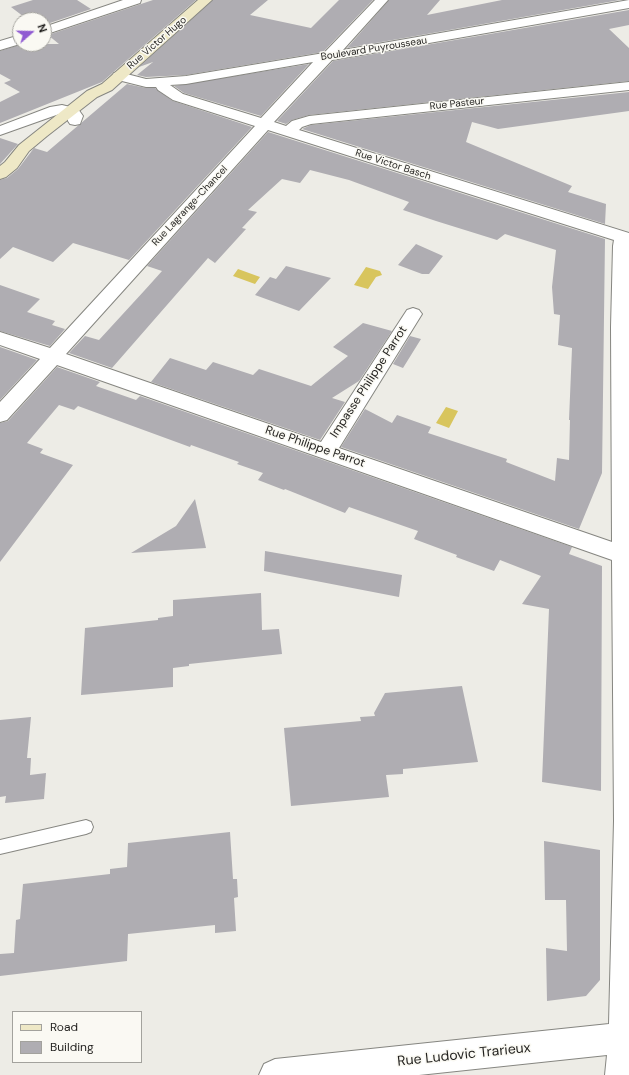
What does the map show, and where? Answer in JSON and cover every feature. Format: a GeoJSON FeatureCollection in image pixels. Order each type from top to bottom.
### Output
{"type":"FeatureCollection","features":[{"type":"Feature","properties":{"kind":"main road","name":"Rue Victor Hugo"},"geometry":{"type":"LineString","coordinates":[[6,169],[37,152],[72,116],[101,98],[107,87],[206,0]]}},
{"type":"Feature","properties":{"kind":"street"},"geometry":{"type":"LineString","coordinates":[[52,28],[135,0]]}},
{"type":"Feature","properties":{"kind":"street","name":"Rue Lagrange-Chancel"},"geometry":{"type":"LineString","coordinates":[[0,415],[265,124],[273,113],[382,0]]}},
{"type":"Feature","properties":{"kind":"street","name":"Boulevard Puyrousseau"},"geometry":{"type":"LineString","coordinates":[[119,76],[146,83],[162,83],[629,4]]}},
{"type":"Feature","properties":{"kind":"street"},"geometry":{"type":"LineString","coordinates":[[0,46],[12,42]]}},
{"type":"Feature","properties":{"kind":"street","name":"Rue Victor Basch"},"geometry":{"type":"LineString","coordinates":[[162,83],[163,87],[178,97],[626,238]]}},
{"type":"Feature","properties":{"kind":"street","name":"Rue Pasteur"},"geometry":{"type":"LineString","coordinates":[[289,132],[297,124],[309,120],[629,86]]}},
{"type":"Feature","properties":{"kind":"street"},"geometry":{"type":"LineString","coordinates":[[0,131],[55,110],[62,109],[72,116]]}},
{"type":"Feature","properties":{"kind":"street"},"geometry":{"type":"LineString","coordinates":[[621,1075],[627,1038],[625,328],[621,246],[626,238]]}},
{"type":"Feature","properties":{"kind":"street","name":"Impasse Philippe Parrot"},"geometry":{"type":"LineString","coordinates":[[326,451],[413,314]]}},
{"type":"Feature","properties":{"kind":"street","name":"Rue Philippe Parrot"},"geometry":{"type":"LineString","coordinates":[[0,338],[626,556]]}},
{"type":"Feature","properties":{"kind":"street","name":"Rue Ludovic Trarieux"},"geometry":{"type":"LineString","coordinates":[[275,1075],[627,1038]]}},
{"type":"Feature","properties":{"kind":"lane"},"geometry":{"type":"LineString","coordinates":[[0,847],[86,827]]}},
{"type":"Feature","properties":{"kind":"shaded area"},"geometry":{"type":"Polygon","coordinates":[[[366,267],[380,271],[382,275],[376,277],[368,289],[354,285],[366,267]]]}},
{"type":"Feature","properties":{"kind":"shaded area"},"geometry":{"type":"Polygon","coordinates":[[[238,269],[260,277],[255,284],[233,276],[238,269]]]}},
{"type":"Feature","properties":{"kind":"shaded area"},"geometry":{"type":"Polygon","coordinates":[[[446,407],[458,411],[449,428],[436,423],[446,407]]]}},
{"type":"Feature","properties":{"kind":"building"},"geometry":{"type":"Polygon","coordinates":[[[33,0],[77,0],[91,9],[52,22],[52,12],[18,12],[11,7],[33,0]]]}},
{"type":"Feature","properties":{"kind":"building"},"geometry":{"type":"Polygon","coordinates":[[[153,0],[196,0],[102,82],[0,123],[0,102],[20,92],[4,83],[11,80],[0,74],[0,51],[12,47],[12,52],[52,52],[52,44],[59,44],[52,38],[52,34],[153,0]]]}},
{"type":"Feature","properties":{"kind":"building"},"geometry":{"type":"Polygon","coordinates":[[[213,0],[268,0],[250,15],[311,28],[339,0],[373,0],[323,52],[186,75],[146,77],[137,75],[153,62],[139,67],[213,0]]]}},
{"type":"Feature","properties":{"kind":"building"},"geometry":{"type":"Polygon","coordinates":[[[389,0],[440,0],[427,15],[502,0],[620,0],[347,48],[389,0]]]}},
{"type":"Feature","properties":{"kind":"building"},"geometry":{"type":"Polygon","coordinates":[[[629,10],[629,25],[609,29],[629,48],[629,81],[309,115],[292,120],[286,124],[277,121],[333,61],[629,10]]]}},
{"type":"Feature","properties":{"kind":"building"},"geometry":{"type":"Polygon","coordinates":[[[309,64],[261,116],[184,93],[174,86],[309,64]]]}},
{"type":"Feature","properties":{"kind":"building"},"geometry":{"type":"Polygon","coordinates":[[[127,84],[146,88],[155,88],[173,101],[252,127],[129,260],[73,243],[53,262],[13,247],[0,259],[0,180],[7,178],[18,169],[34,148],[47,152],[127,84]]]}},
{"type":"Feature","properties":{"kind":"building"},"geometry":{"type":"Polygon","coordinates":[[[629,92],[629,111],[498,129],[472,122],[466,142],[572,186],[568,192],[606,204],[605,224],[302,129],[311,125],[629,92]]]}},
{"type":"Feature","properties":{"kind":"building"},"geometry":{"type":"Polygon","coordinates":[[[268,132],[605,239],[602,473],[579,529],[341,447],[365,409],[392,423],[397,415],[431,427],[428,433],[507,459],[506,462],[555,481],[557,458],[569,460],[572,348],[558,345],[560,315],[554,314],[552,287],[556,250],[505,234],[497,240],[436,221],[403,210],[409,202],[349,180],[310,170],[300,183],[282,179],[248,210],[257,212],[242,228],[246,229],[215,263],[208,258],[112,368],[69,353],[85,336],[99,340],[144,291],[162,271],[147,266],[268,132]]]}},
{"type":"Feature","properties":{"kind":"building"},"geometry":{"type":"Polygon","coordinates":[[[0,138],[18,144],[0,164],[0,138]]]}},
{"type":"Feature","properties":{"kind":"building"},"geometry":{"type":"Polygon","coordinates":[[[416,244],[443,256],[429,274],[422,274],[398,265],[416,244]]]}},
{"type":"Feature","properties":{"kind":"building"},"geometry":{"type":"Polygon","coordinates":[[[286,266],[331,278],[299,311],[255,295],[270,277],[276,279],[286,266]]]}},
{"type":"Feature","properties":{"kind":"building"},"geometry":{"type":"Polygon","coordinates":[[[0,285],[40,299],[27,312],[55,321],[52,325],[65,329],[50,346],[0,331],[0,285]]]}},
{"type":"Feature","properties":{"kind":"building"},"geometry":{"type":"Polygon","coordinates":[[[363,323],[392,331],[359,381],[332,398],[345,402],[320,440],[151,382],[170,358],[206,370],[213,362],[253,375],[259,369],[311,386],[348,356],[333,347],[363,323]]]}},
{"type":"Feature","properties":{"kind":"building"},"geometry":{"type":"Polygon","coordinates":[[[410,336],[421,339],[403,368],[393,364],[410,336]]]}},
{"type":"Feature","properties":{"kind":"building"},"geometry":{"type":"Polygon","coordinates":[[[0,347],[37,360],[0,400],[0,347]]]}},
{"type":"Feature","properties":{"kind":"building"},"geometry":{"type":"Polygon","coordinates":[[[57,367],[100,382],[96,386],[136,400],[140,396],[572,547],[569,554],[602,566],[601,791],[542,782],[549,609],[522,604],[541,576],[500,560],[494,571],[414,539],[418,531],[349,507],[345,513],[258,480],[263,473],[237,464],[239,462],[191,445],[190,447],[78,406],[74,410],[59,405],[27,443],[43,449],[40,453],[73,465],[0,562],[0,423],[8,421],[57,367]]]}},
{"type":"Feature","properties":{"kind":"building"},"geometry":{"type":"Polygon","coordinates":[[[195,499],[206,548],[131,553],[176,526],[195,499]]]}},
{"type":"Feature","properties":{"kind":"building"},"geometry":{"type":"Polygon","coordinates":[[[265,551],[402,575],[399,597],[264,571],[265,551]]]}},
{"type":"Feature","properties":{"kind":"building"},"geometry":{"type":"Polygon","coordinates":[[[261,593],[262,630],[279,629],[282,654],[189,664],[189,666],[173,668],[173,687],[81,695],[85,628],[158,620],[158,618],[173,616],[173,600],[261,593]]]}},
{"type":"Feature","properties":{"kind":"building"},"geometry":{"type":"Polygon","coordinates":[[[462,686],[478,762],[403,769],[403,774],[386,775],[389,797],[291,806],[284,728],[361,721],[360,717],[375,716],[374,713],[385,693],[462,686]]]}},
{"type":"Feature","properties":{"kind":"building"},"geometry":{"type":"Polygon","coordinates":[[[31,717],[27,758],[31,758],[30,775],[46,773],[44,799],[5,803],[6,796],[0,797],[0,720],[31,717]]]}},
{"type":"Feature","properties":{"kind":"building"},"geometry":{"type":"Polygon","coordinates":[[[230,832],[233,879],[237,879],[238,897],[234,898],[236,931],[215,933],[215,925],[128,934],[127,961],[0,976],[0,954],[14,953],[16,920],[20,919],[23,884],[110,874],[110,869],[127,867],[128,843],[230,832]]]}},
{"type":"Feature","properties":{"kind":"building"},"geometry":{"type":"Polygon","coordinates":[[[544,841],[600,850],[600,980],[586,996],[547,1001],[546,948],[567,951],[566,900],[545,900],[544,841]]]}}]}
